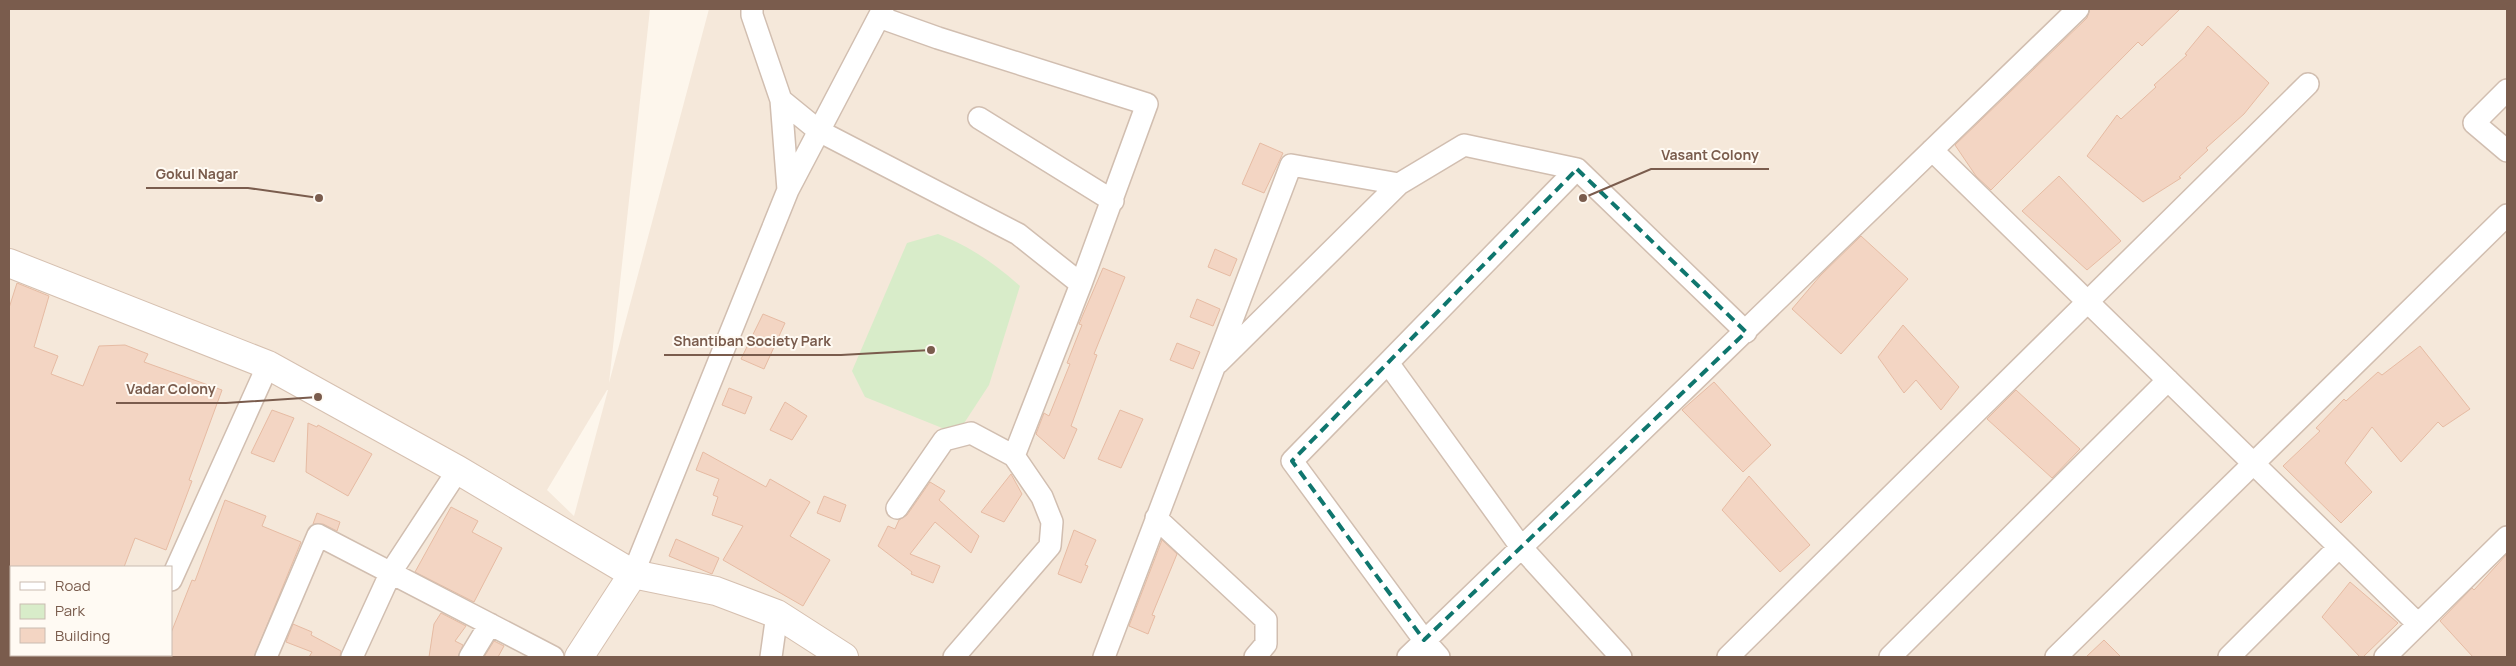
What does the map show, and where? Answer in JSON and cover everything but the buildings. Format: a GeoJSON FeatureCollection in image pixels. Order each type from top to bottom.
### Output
{"type":"FeatureCollection","features":[{"type":"Feature","properties":{"kind":"main road"},"geometry":{"type":"LineString","coordinates":[[9,263],[268,365],[458,470],[633,574],[716,591],[777,614],[844,657]]}},
{"type":"Feature","properties":{"kind":"main road"},"geometry":{"type":"LineString","coordinates":[[579,657],[633,574]]}},
{"type":"Feature","properties":{"kind":"street"},"geometry":{"type":"LineString","coordinates":[[752,9],[752,15],[781,100],[788,190]]}},
{"type":"Feature","properties":{"kind":"street"},"geometry":{"type":"LineString","coordinates":[[1408,657],[2078,9]]}},
{"type":"Feature","properties":{"kind":"street"},"geometry":{"type":"LineString","coordinates":[[633,574],[788,190],[881,13],[938,38],[1147,104],[1113,200],[1014,456]]}},
{"type":"Feature","properties":{"kind":"street"},"geometry":{"type":"LineString","coordinates":[[1728,657],[2308,84]]}},
{"type":"Feature","properties":{"kind":"street"},"geometry":{"type":"LineString","coordinates":[[2507,90],[2474,124],[2507,151]]}},
{"type":"Feature","properties":{"kind":"street"},"geometry":{"type":"LineString","coordinates":[[781,100],[820,131],[1018,234],[1081,284]]}},
{"type":"Feature","properties":{"kind":"street"},"geometry":{"type":"LineString","coordinates":[[979,118],[1113,200]]}},
{"type":"Feature","properties":{"kind":"street"},"geometry":{"type":"LineString","coordinates":[[1213,368],[1399,184],[1464,145],[1577,169],[1746,332]]}},
{"type":"Feature","properties":{"kind":"street"},"geometry":{"type":"LineString","coordinates":[[1932,150],[2418,624]]}},
{"type":"Feature","properties":{"kind":"street"},"geometry":{"type":"LineString","coordinates":[[1104,657],[1291,165],[1399,184]]}},
{"type":"Feature","properties":{"kind":"street"},"geometry":{"type":"LineString","coordinates":[[1439,657],[1424,640],[1292,462],[1577,169]]}},
{"type":"Feature","properties":{"kind":"street"},"geometry":{"type":"LineString","coordinates":[[2056,657],[2507,215]]}},
{"type":"Feature","properties":{"kind":"street"},"geometry":{"type":"LineString","coordinates":[[1388,363],[1521,546],[1621,657]]}},
{"type":"Feature","properties":{"kind":"street"},"geometry":{"type":"LineString","coordinates":[[172,578],[268,365]]}},
{"type":"Feature","properties":{"kind":"street"},"geometry":{"type":"LineString","coordinates":[[1890,657],[2168,380]]}},
{"type":"Feature","properties":{"kind":"street"},"geometry":{"type":"LineString","coordinates":[[896,508],[944,440],[970,433],[1014,456],[1042,497],[1052,522],[1050,546],[954,657]]}},
{"type":"Feature","properties":{"kind":"street"},"geometry":{"type":"LineString","coordinates":[[352,657],[391,572],[458,470]]}},
{"type":"Feature","properties":{"kind":"street"},"geometry":{"type":"LineString","coordinates":[[1156,518],[1266,620],[1266,644],[1255,657]]}},
{"type":"Feature","properties":{"kind":"street"},"geometry":{"type":"LineString","coordinates":[[266,657],[318,535],[553,657]]}},
{"type":"Feature","properties":{"kind":"street"},"geometry":{"type":"LineString","coordinates":[[2385,657],[2507,537]]}},
{"type":"Feature","properties":{"kind":"street"},"geometry":{"type":"LineString","coordinates":[[2230,657],[2339,547]]}},
{"type":"Feature","properties":{"kind":"street"},"geometry":{"type":"LineString","coordinates":[[770,657],[777,614]]}},
{"type":"Feature","properties":{"kind":"street"},"geometry":{"type":"LineString","coordinates":[[470,657],[490,624]]}},
{"type":"Feature","properties":{"kind":"highlighted area"},"geometry":{"type":"Polygon","coordinates":[[[1577,169],[1746,332],[1424,640],[1292,461],[1577,169]]]}},
{"type":"Feature","properties":{"kind":"shaded area"},"geometry":{"type":"Polygon","coordinates":[[[9,9],[650,9],[609,383],[709,9],[2507,9],[2507,657],[9,657],[9,9]],[[608,390],[547,490],[574,516],[608,390]]]}},
{"type":"Feature","properties":{"kind":"green space"},"geometry":{"type":"Polygon","coordinates":[[[938,234],[982,256],[1020,286],[989,385],[957,434],[865,397],[852,371],[907,243],[938,234]]]}},
{"type":"Feature","properties":{"kind":"place","name":"Gokul Nagar"},"geometry":{"type":"Point","coordinates":[319,198]}},
{"type":"Feature","properties":{"kind":"place","name":"Vasant Colony"},"geometry":{"type":"Point","coordinates":[1583,198]}},
{"type":"Feature","properties":{"kind":"place","name":"Shantiban Society Park"},"geometry":{"type":"Point","coordinates":[931,350]}},
{"type":"Feature","properties":{"kind":"place","name":"Vadar Colony"},"geometry":{"type":"Point","coordinates":[318,397]}}]}
